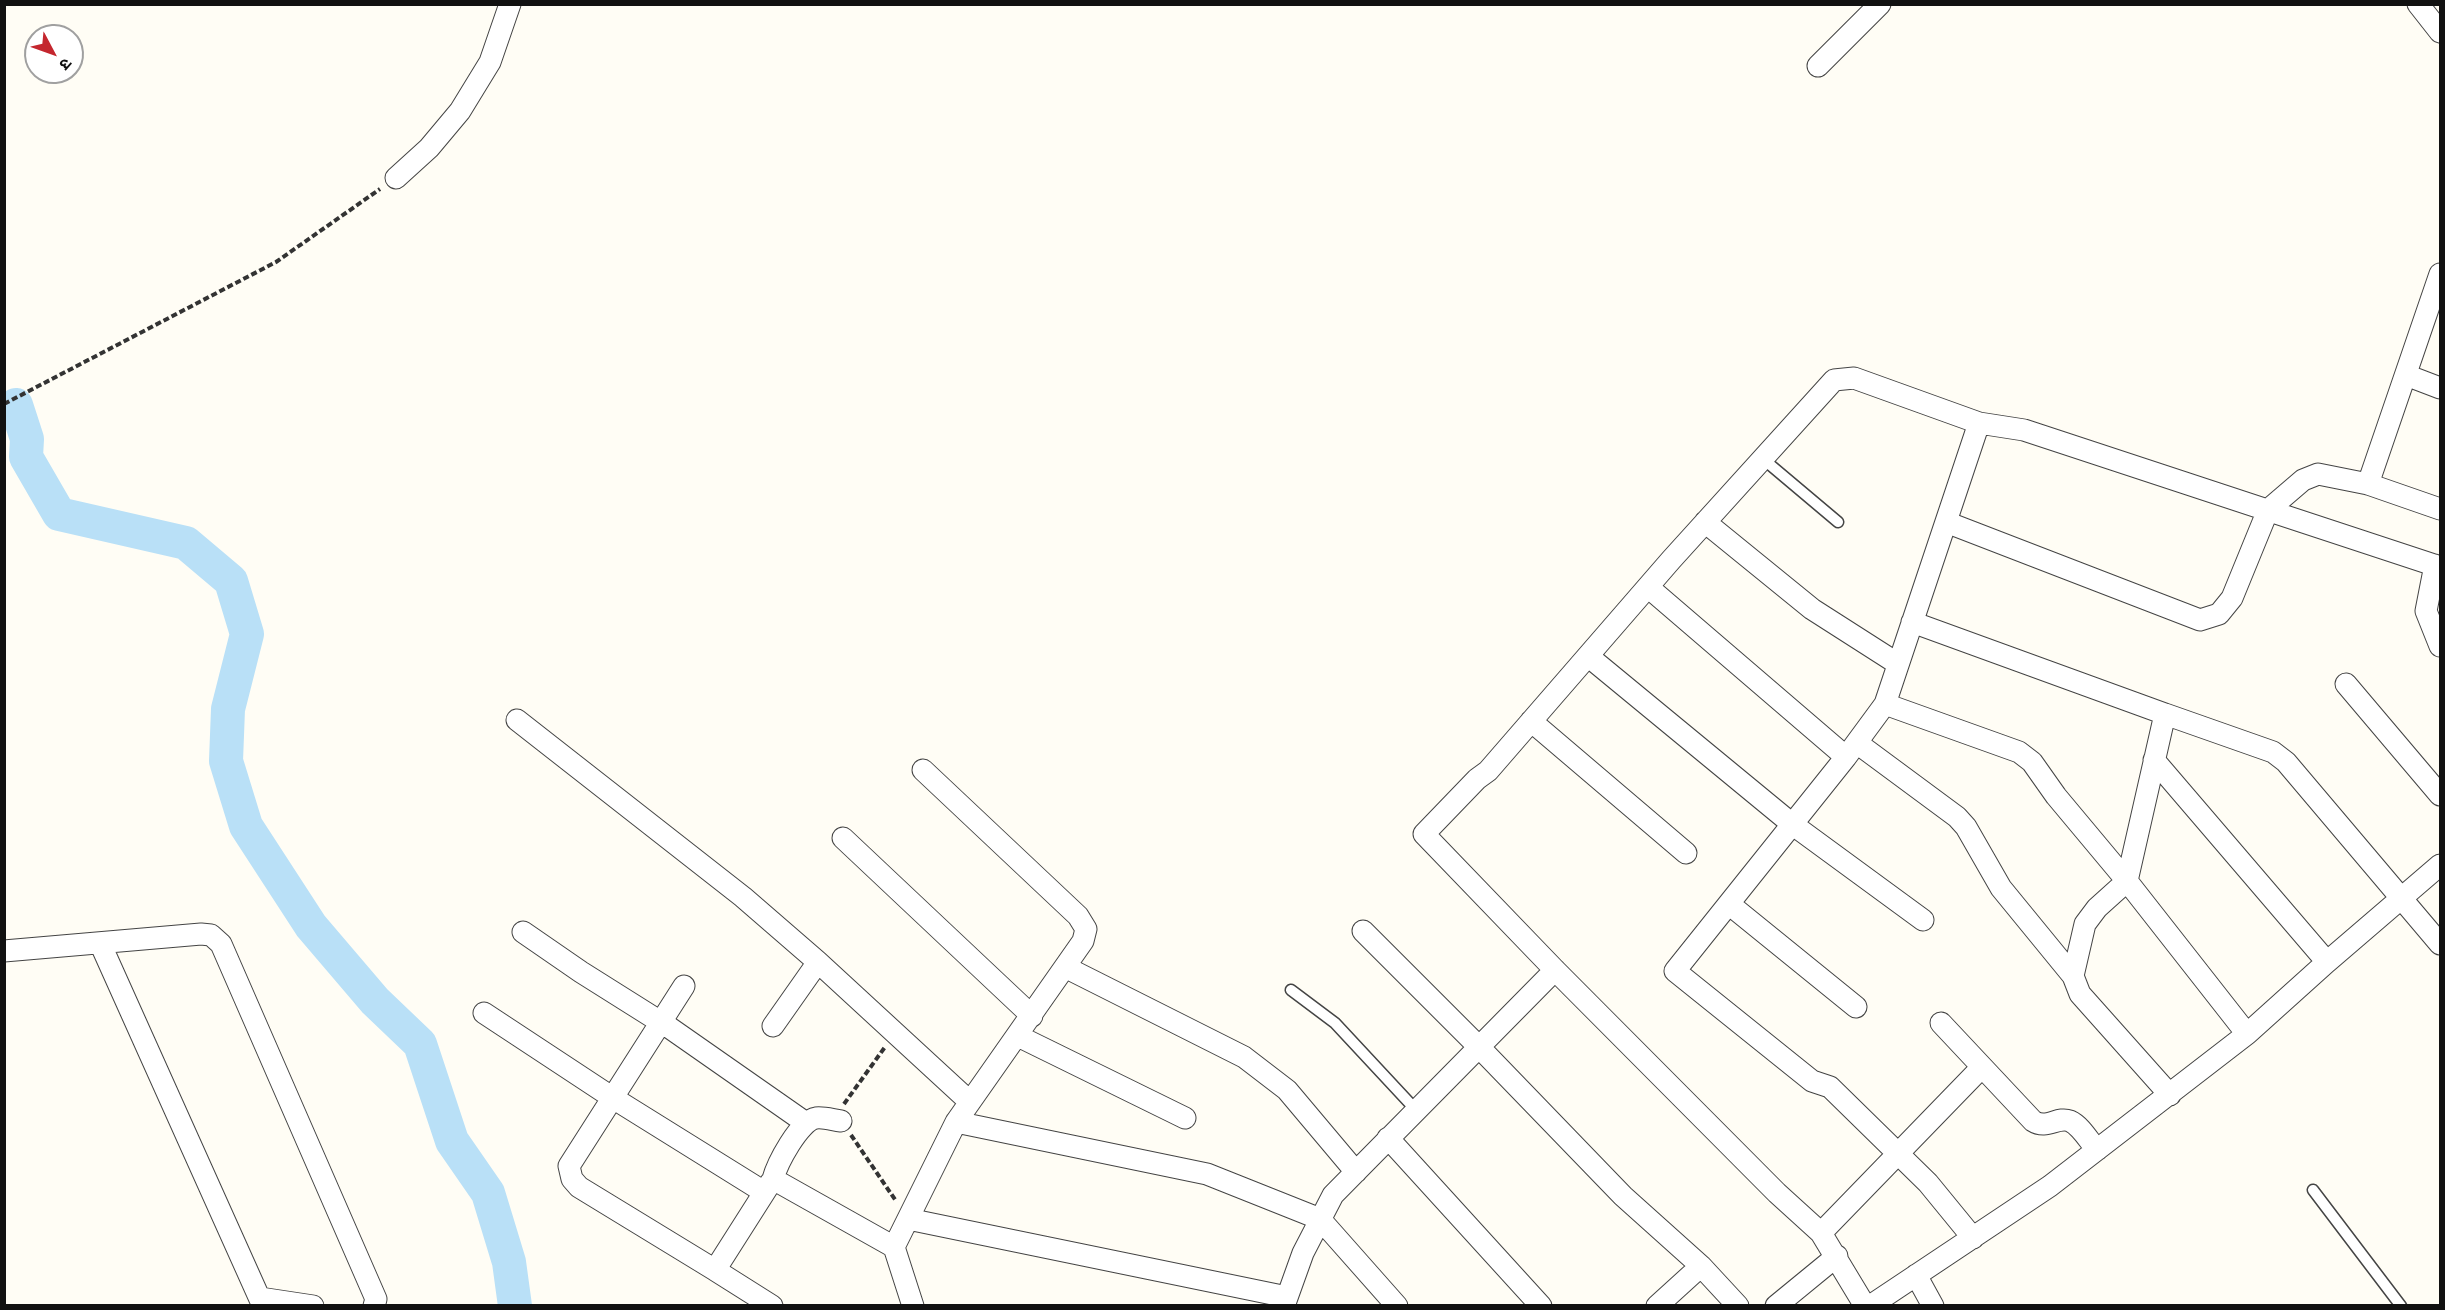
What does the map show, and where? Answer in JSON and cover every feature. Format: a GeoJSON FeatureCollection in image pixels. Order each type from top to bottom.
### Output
{"type":"FeatureCollection","features":[{"type":"Feature","properties":{"kind":"street"},"geometry":{"type":"LineString","coordinates":[[396,178],[429,148],[460,111],[490,62],[510,4]]}},
{"type":"Feature","properties":{"kind":"street"},"geometry":{"type":"LineString","coordinates":[[1818,66],[1880,4]]}},
{"type":"Feature","properties":{"kind":"street"},"geometry":{"type":"LineString","coordinates":[[2418,4],[2440,32]]}},
{"type":"Feature","properties":{"kind":"street"},"geometry":{"type":"LineString","coordinates":[[2368,484],[2440,274]]}},
{"type":"Feature","properties":{"kind":"street"},"geometry":{"type":"LineString","coordinates":[[2406,375],[2440,388]]}},
{"type":"Feature","properties":{"kind":"street"},"geometry":{"type":"LineString","coordinates":[[2440,646],[2426,611],[2438,566],[2024,430],[1979,423],[1854,378],[1834,380],[1705,522],[1488,771],[1477,779],[1424,834],[1555,970],[1777,1193],[1821,1233],[1867,1305],[2050,1186],[2170,1095],[2247,1034],[2440,865]]}},
{"type":"Feature","properties":{"kind":"street"},"geometry":{"type":"LineString","coordinates":[[1973,1238],[1928,1183],[1830,1087],[1812,1081],[1675,971],[1885,704],[1979,423]]}},
{"type":"Feature","properties":{"kind":"street"},"geometry":{"type":"LineString","coordinates":[[1946,522],[2200,620],[2219,614],[2232,598],[2268,510],[2303,480],[2318,474],[2368,484],[2440,509]]}},
{"type":"Feature","properties":{"kind":"street"},"geometry":{"type":"LineString","coordinates":[[1705,522],[1812,609],[1898,664]]}},
{"type":"Feature","properties":{"kind":"street"},"geometry":{"type":"LineString","coordinates":[[1648,587],[1851,750],[1957,817],[1966,827],[1995,879],[2073,976],[2080,994],[2170,1095]]}},
{"type":"Feature","properties":{"kind":"street"},"geometry":{"type":"LineString","coordinates":[[1912,622],[2273,752],[2286,762],[2440,944]]}},
{"type":"Feature","properties":{"kind":"street"},"geometry":{"type":"LineString","coordinates":[[1588,656],[1792,824],[1923,920]]}},
{"type":"Feature","properties":{"kind":"street"},"geometry":{"type":"LineString","coordinates":[[2346,684],[2440,795]]}},
{"type":"Feature","properties":{"kind":"street"},"geometry":{"type":"LineString","coordinates":[[1885,704],[2019,752],[2032,762],[2056,796],[2127,881],[2247,1034]]}},
{"type":"Feature","properties":{"kind":"street"},"geometry":{"type":"LineString","coordinates":[[2073,976],[2085,924],[2097,908],[2127,881],[2165,714]]}},
{"type":"Feature","properties":{"kind":"street"},"geometry":{"type":"LineString","coordinates":[[517,720],[743,897],[818,962],[970,1102]]}},
{"type":"Feature","properties":{"kind":"street"},"geometry":{"type":"LineString","coordinates":[[1531,722],[1686,853]]}},
{"type":"Feature","properties":{"kind":"street"},"geometry":{"type":"LineString","coordinates":[[2154,760],[2327,962]]}},
{"type":"Feature","properties":{"kind":"street"},"geometry":{"type":"LineString","coordinates":[[913,1305],[894,1247],[956,1122],[1083,941],[1086,929],[1078,916],[923,770]]}},
{"type":"Feature","properties":{"kind":"street"},"geometry":{"type":"LineString","coordinates":[[843,838],[1032,1016]]}},
{"type":"Feature","properties":{"kind":"street"},"geometry":{"type":"LineString","coordinates":[[1729,904],[1856,1007]]}},
{"type":"Feature","properties":{"kind":"street"},"geometry":{"type":"LineString","coordinates":[[1363,931],[1623,1196],[1701,1266],[1738,1305]]}},
{"type":"Feature","properties":{"kind":"street"},"geometry":{"type":"LineString","coordinates":[[523,932],[581,972],[661,1022],[806,1123]]}},
{"type":"Feature","properties":{"kind":"street"},"geometry":{"type":"LineString","coordinates":[[5,955],[100,943],[211,934],[221,944],[376,1299],[374,1305]]}},
{"type":"Feature","properties":{"kind":"street"},"geometry":{"type":"LineString","coordinates":[[100,943],[261,1302],[313,1305]]}},
{"type":"Feature","properties":{"kind":"street"},"geometry":{"type":"LineString","coordinates":[[773,1026],[818,962]]}},
{"type":"Feature","properties":{"kind":"street"},"geometry":{"type":"LineString","coordinates":[[1065,967],[1244,1057],[1287,1090],[1356,1172]]}},
{"type":"Feature","properties":{"kind":"street"},"geometry":{"type":"LineString","coordinates":[[908,1219],[1285,1301],[1303,1253],[1333,1195],[1555,970]]}},
{"type":"Feature","properties":{"kind":"street"},"geometry":{"type":"LineString","coordinates":[[684,986],[569,1166],[572,1179],[579,1187],[772,1305]]}},
{"type":"Feature","properties":{"kind":"street"},"geometry":{"type":"LineString","coordinates":[[484,1013],[613,1098],[769,1186],[894,1247]]}},
{"type":"Feature","properties":{"kind":"street"},"geometry":{"type":"LineString","coordinates":[[1941,1023],[2033,1121],[2039,1125],[2047,1125],[2059,1120],[2070,1121],[2097,1150]]}},
{"type":"Feature","properties":{"kind":"street"},"geometry":{"type":"LineString","coordinates":[[1018,1036],[1185,1118]]}},
{"type":"Feature","properties":{"kind":"street"},"geometry":{"type":"LineString","coordinates":[[1821,1233],[1982,1068]]}},
{"type":"Feature","properties":{"kind":"street"},"geometry":{"type":"LineString","coordinates":[[715,1270],[769,1186],[777,1164],[806,1123],[816,1118],[841,1120]]}},
{"type":"Feature","properties":{"kind":"street"},"geometry":{"type":"LineString","coordinates":[[956,1122],[1207,1174],[1320,1219],[1397,1305]]}},
{"type":"Feature","properties":{"kind":"street"},"geometry":{"type":"LineString","coordinates":[[1388,1138],[1541,1305]]}},
{"type":"Feature","properties":{"kind":"street"},"geometry":{"type":"LineString","coordinates":[[1776,1305],[1837,1256]]}},
{"type":"Feature","properties":{"kind":"street"},"geometry":{"type":"LineString","coordinates":[[1657,1305],[1701,1266]]}},
{"type":"Feature","properties":{"kind":"street"},"geometry":{"type":"LineString","coordinates":[[1916,1275],[1933,1305]]}},
{"type":"Feature","properties":{"kind":"lane"},"geometry":{"type":"LineString","coordinates":[[1762,458],[1838,522]]}},
{"type":"Feature","properties":{"kind":"lane"},"geometry":{"type":"LineString","coordinates":[[1291,990],[1335,1023],[1416,1110]]}},
{"type":"Feature","properties":{"kind":"lane"},"geometry":{"type":"LineString","coordinates":[[2313,1190],[2401,1305]]}},
{"type":"Feature","properties":{"kind":"path"},"geometry":{"type":"LineString","coordinates":[[4,404],[276,262],[396,178]]}},
{"type":"Feature","properties":{"kind":"path"},"geometry":{"type":"LineString","coordinates":[[895,1033],[842,1107],[841,1120],[908,1219]]}},
{"type":"Feature","properties":{"kind":"waterway"},"geometry":{"type":"LineString","coordinates":[[16,405],[27,439],[26,457],[59,514],[186,543],[231,581],[247,634],[228,709],[226,761],[246,826],[311,926],[375,1001],[420,1044],[452,1141],[488,1193],[509,1262],[515,1306]]}}]}
